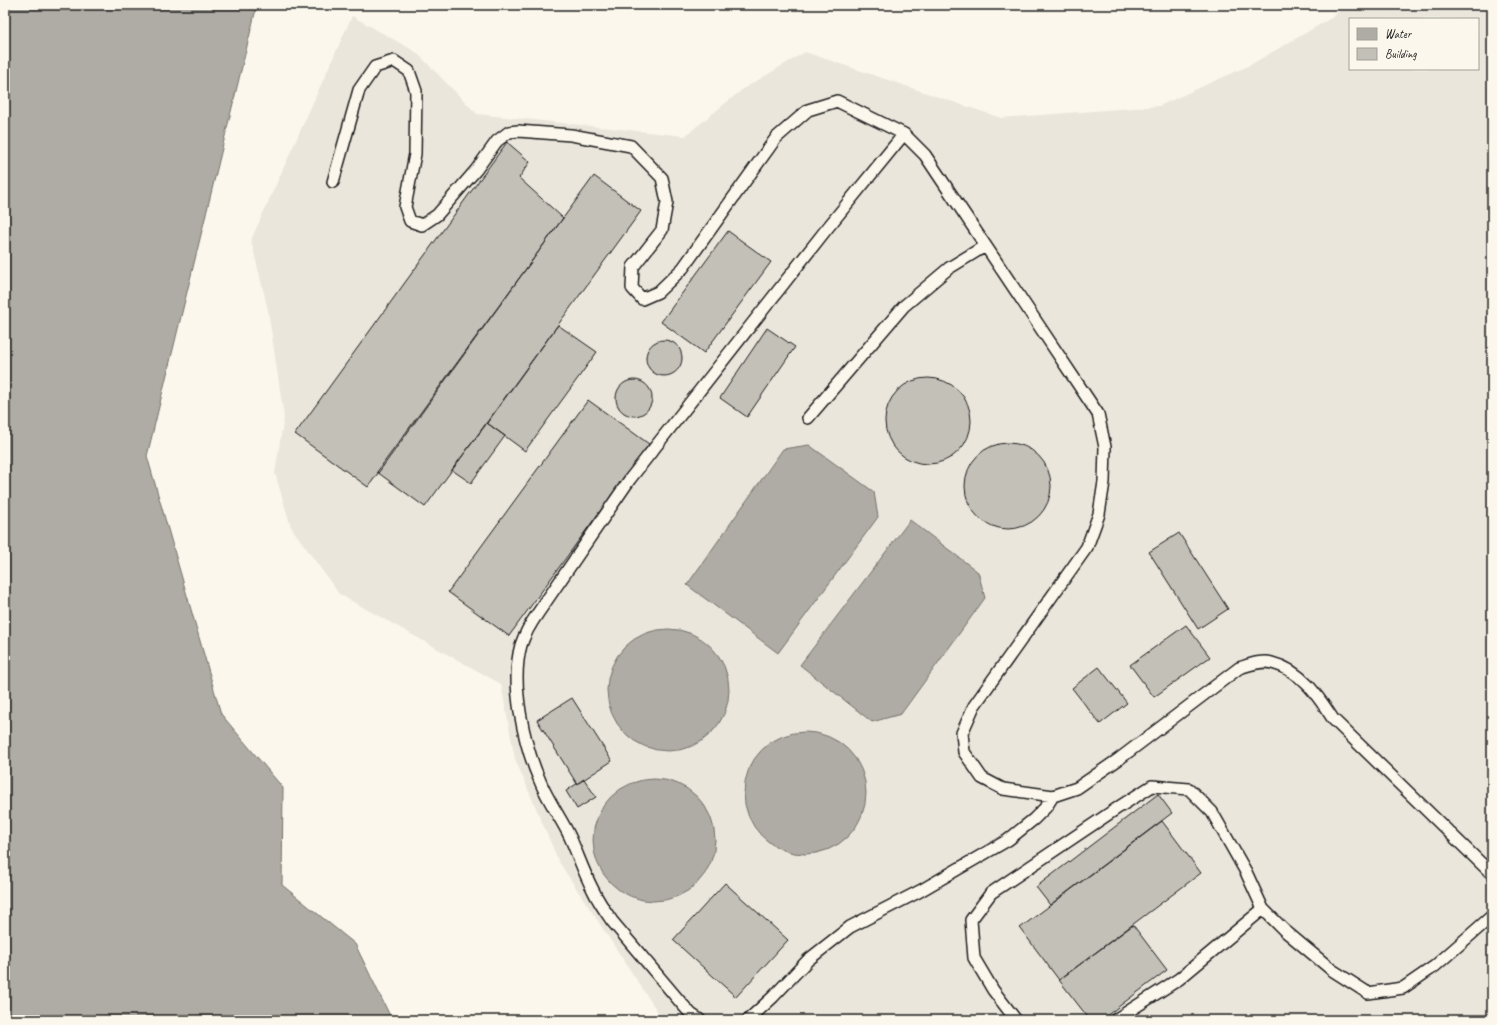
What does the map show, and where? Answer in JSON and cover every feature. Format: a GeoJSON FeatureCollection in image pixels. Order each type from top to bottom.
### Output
{"type":"FeatureCollection","features":[{"type":"Feature","properties":{"kind":"lane"},"geometry":{"type":"LineString","coordinates":[[333,182],[359,90],[375,67],[394,61],[408,71],[416,91],[415,154],[405,207],[410,220],[422,225],[437,215],[476,170],[497,141],[509,132],[518,130],[571,135],[631,146],[662,178],[667,202],[662,230],[633,267],[632,288],[642,299],[658,292],[683,268],[776,138],[808,110],[837,101],[904,134],[925,155],[1098,414],[1105,447],[1104,482],[1099,514],[1087,547],[978,700],[962,733],[964,752],[982,778],[1003,789],[1053,796],[1077,788],[1120,759],[1239,668],[1254,663],[1271,662],[1286,668],[1302,678],[1316,693],[1333,719],[1492,874]]}},
{"type":"Feature","properties":{"kind":"lane"},"geometry":{"type":"LineString","coordinates":[[700,1020],[691,1014],[682,1004],[602,907],[593,892],[570,837],[540,782],[526,743],[521,716],[517,674],[522,644],[528,628],[630,479],[825,231],[904,134]]}},
{"type":"Feature","properties":{"kind":"lane"},"geometry":{"type":"LineString","coordinates":[[808,418],[904,306],[949,268],[985,246]]}},
{"type":"Feature","properties":{"kind":"lane"},"geometry":{"type":"LineString","coordinates":[[1016,1020],[993,990],[974,958],[971,920],[991,893],[1152,786],[1189,789],[1212,812],[1246,872],[1263,909],[1284,930],[1332,970],[1368,993],[1403,988],[1435,966],[1492,916]]}},
{"type":"Feature","properties":{"kind":"lane"},"geometry":{"type":"LineString","coordinates":[[748,1020],[773,997],[808,960],[850,927],[920,892],[1008,840],[1034,819],[1046,807],[1053,796]]}},
{"type":"Feature","properties":{"kind":"lane"},"geometry":{"type":"LineString","coordinates":[[1115,1020],[1179,980],[1263,909]]}},
{"type":"Feature","properties":{"kind":"shaded area"},"geometry":{"type":"Polygon","coordinates":[[[1344,5],[1492,5],[1492,1020],[663,1020],[559,862],[515,759],[501,684],[339,594],[291,527],[275,473],[284,417],[268,310],[251,240],[352,16],[416,52],[477,114],[685,136],[743,89],[805,52],[1001,118],[1159,106],[1250,65],[1333,17],[1344,5]]]}},
{"type":"Feature","properties":{"kind":"water"},"geometry":{"type":"Polygon","coordinates":[[[5,5],[257,5],[147,456],[221,714],[283,788],[282,885],[355,944],[392,1020],[5,1020],[5,5]]]}},
{"type":"Feature","properties":{"kind":"water"},"geometry":{"type":"Polygon","coordinates":[[[809,445],[874,492],[878,517],[778,653],[687,585],[783,449],[809,445]]]}},
{"type":"Feature","properties":{"kind":"water"},"geometry":{"type":"Polygon","coordinates":[[[910,520],[978,572],[985,598],[901,714],[872,722],[800,665],[910,520]]]}},
{"type":"Feature","properties":{"kind":"water"},"geometry":{"type":"Polygon","coordinates":[[[668,629],[680,630],[691,634],[702,639],[711,647],[719,656],[724,667],[728,678],[728,702],[724,713],[719,724],[711,733],[702,741],[691,746],[680,750],[668,751],[656,750],[645,746],[634,741],[625,733],[617,724],[612,713],[608,702],[607,690],[608,678],[612,667],[617,656],[625,647],[634,639],[645,634],[656,630],[668,629]]]}},
{"type":"Feature","properties":{"kind":"water"},"geometry":{"type":"Polygon","coordinates":[[[805,732],[817,733],[828,737],[839,742],[848,750],[856,759],[861,770],[865,781],[865,805],[861,816],[856,827],[848,836],[839,844],[828,849],[817,853],[805,854],[793,853],[782,849],[771,844],[762,836],[754,827],[749,816],[745,805],[744,793],[745,781],[749,770],[754,759],[762,750],[771,742],[782,737],[793,733],[805,732]]]}},
{"type":"Feature","properties":{"kind":"water"},"geometry":{"type":"Polygon","coordinates":[[[654,779],[666,780],[677,784],[688,789],[697,797],[705,806],[710,817],[714,828],[714,852],[710,863],[705,874],[697,883],[688,891],[677,896],[666,900],[654,901],[642,900],[631,896],[620,891],[611,883],[603,874],[598,863],[594,852],[593,840],[594,828],[598,817],[603,806],[611,797],[620,789],[631,784],[642,780],[654,779]]]}},
{"type":"Feature","properties":{"kind":"building"},"geometry":{"type":"Polygon","coordinates":[[[507,142],[530,162],[519,178],[563,218],[368,487],[295,434],[507,142]]]}},
{"type":"Feature","properties":{"kind":"building"},"geometry":{"type":"Polygon","coordinates":[[[594,176],[641,211],[425,507],[377,472],[594,176]]]}},
{"type":"Feature","properties":{"kind":"building"},"geometry":{"type":"Polygon","coordinates":[[[728,231],[771,262],[704,353],[661,322],[728,231]]]}},
{"type":"Feature","properties":{"kind":"building"},"geometry":{"type":"Polygon","coordinates":[[[558,325],[597,352],[525,451],[487,423],[558,325]]]}},
{"type":"Feature","properties":{"kind":"building"},"geometry":{"type":"Polygon","coordinates":[[[767,328],[795,347],[747,417],[720,398],[767,328]]]}},
{"type":"Feature","properties":{"kind":"building"},"geometry":{"type":"Polygon","coordinates":[[[664,340],[674,343],[679,348],[682,358],[679,368],[674,373],[664,376],[654,373],[649,368],[646,358],[649,348],[654,343],[664,340]]]}},
{"type":"Feature","properties":{"kind":"building"},"geometry":{"type":"Polygon","coordinates":[[[928,378],[945,381],[959,390],[968,404],[971,421],[968,438],[959,452],[945,461],[928,464],[911,461],[897,452],[888,438],[885,421],[888,404],[897,390],[911,381],[928,378]]]}},
{"type":"Feature","properties":{"kind":"building"},"geometry":{"type":"Polygon","coordinates":[[[634,380],[644,383],[649,388],[652,398],[649,408],[644,413],[634,416],[624,413],[619,408],[616,398],[619,388],[624,383],[634,380]]]}},
{"type":"Feature","properties":{"kind":"building"},"geometry":{"type":"Polygon","coordinates":[[[588,400],[649,444],[509,636],[448,592],[588,400]]]}},
{"type":"Feature","properties":{"kind":"building"},"geometry":{"type":"Polygon","coordinates":[[[487,423],[505,436],[471,483],[452,470],[487,423]]]}},
{"type":"Feature","properties":{"kind":"building"},"geometry":{"type":"Polygon","coordinates":[[[1008,443],[1025,446],[1039,455],[1048,469],[1051,486],[1048,503],[1039,517],[1025,526],[1008,529],[991,526],[977,517],[968,503],[965,486],[968,469],[977,455],[991,446],[1008,443]]]}},
{"type":"Feature","properties":{"kind":"building"},"geometry":{"type":"Polygon","coordinates":[[[1179,533],[1228,609],[1198,629],[1149,552],[1179,533]]]}},
{"type":"Feature","properties":{"kind":"building"},"geometry":{"type":"Polygon","coordinates":[[[1186,625],[1210,657],[1154,697],[1130,665],[1186,625]]]}},
{"type":"Feature","properties":{"kind":"building"},"geometry":{"type":"Polygon","coordinates":[[[1099,667],[1127,703],[1100,724],[1072,688],[1099,667]]]}},
{"type":"Feature","properties":{"kind":"building"},"geometry":{"type":"Polygon","coordinates":[[[572,698],[612,761],[577,784],[537,720],[572,698]]]}},
{"type":"Feature","properties":{"kind":"building"},"geometry":{"type":"Polygon","coordinates":[[[584,779],[596,797],[577,809],[566,791],[584,779]]]}},
{"type":"Feature","properties":{"kind":"building"},"geometry":{"type":"Polygon","coordinates":[[[1158,794],[1172,813],[1050,905],[1036,887],[1158,794]]]}},
{"type":"Feature","properties":{"kind":"building"},"geometry":{"type":"Polygon","coordinates":[[[1162,821],[1201,873],[1059,980],[1020,928],[1162,821]]]}},
{"type":"Feature","properties":{"kind":"building"},"geometry":{"type":"Polygon","coordinates":[[[725,883],[788,940],[736,997],[673,940],[725,883]]]}},
{"type":"Feature","properties":{"kind":"building"},"geometry":{"type":"Polygon","coordinates":[[[1133,925],[1167,970],[1101,1020],[1090,1020],[1059,980],[1133,925]]]}}]}
